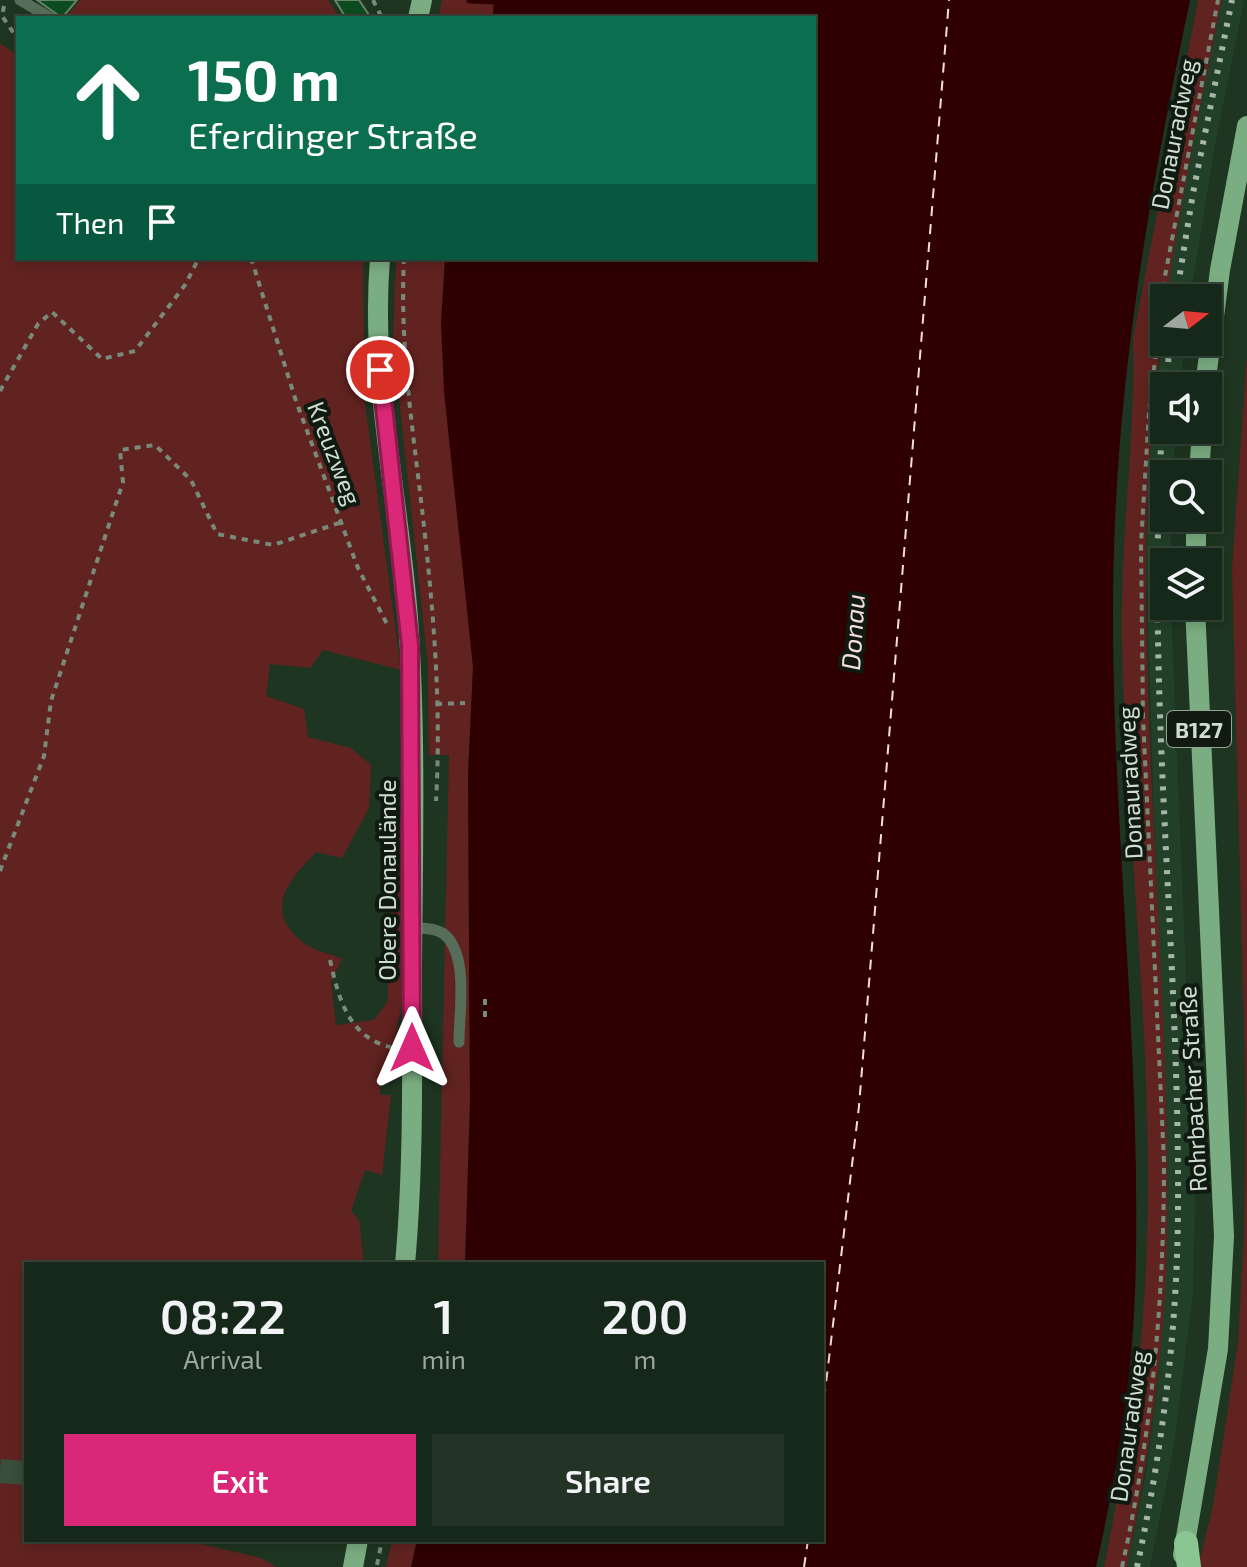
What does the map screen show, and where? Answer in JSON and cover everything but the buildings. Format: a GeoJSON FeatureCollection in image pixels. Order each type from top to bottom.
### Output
{"type":"FeatureCollection","features":[{"type":"Feature","properties":{"kind":"main road"},"geometry":{"type":"LineString","coordinates":[[1207,372],[1220,270],[1247,126]]}},
{"type":"Feature","properties":{"kind":"main road","name":"Obere Donaulände"},"geometry":{"type":"LineString","coordinates":[[380,260],[378,315],[382,401],[410,645],[413,928],[405,1262]]}},
{"type":"Feature","properties":{"kind":"main road","name":"Rohrbacher Straße"},"geometry":{"type":"LineString","coordinates":[[1185,1559],[1218,1349],[1224,1236],[1196,620]]}},
{"type":"Feature","properties":{"kind":"main road"},"geometry":{"type":"LineString","coordinates":[[353,1567],[358,1542]]}},
{"type":"Feature","properties":{"kind":"lane"},"geometry":{"type":"LineString","coordinates":[[20,0],[48,16]]}},
{"type":"Feature","properties":{"kind":"lane"},"geometry":{"type":"LineString","coordinates":[[413,928],[432,929],[447,936],[451,945],[459,973],[459,1042]]}},
{"type":"Feature","properties":{"kind":"path","name":"Donauradweg"},"geometry":{"type":"LineString","coordinates":[[1122,1567],[1149,1425],[1164,1250],[1164,1162],[1140,609],[1145,461],[1165,276],[1218,0]]}},
{"type":"Feature","properties":{"kind":"path"},"geometry":{"type":"LineString","coordinates":[[4,6],[2,16],[15,35]]}},
{"type":"Feature","properties":{"kind":"path"},"geometry":{"type":"LineString","coordinates":[[0,391],[38,324],[52,312],[102,359],[135,351],[185,285],[198,260]]}},
{"type":"Feature","properties":{"kind":"path","name":"Kreuzweg"},"geometry":{"type":"LineString","coordinates":[[252,260],[296,401],[376,606],[395,639],[410,645]]}},
{"type":"Feature","properties":{"kind":"path"},"geometry":{"type":"LineString","coordinates":[[0,871],[44,756],[51,701],[123,482],[120,450],[155,445],[191,480],[217,534],[273,545],[342,522]]}},
{"type":"Feature","properties":{"kind":"path"},"geometry":{"type":"LineString","coordinates":[[436,704],[465,703]]}},
{"type":"Feature","properties":{"kind":"path"},"geometry":{"type":"LineString","coordinates":[[330,960],[342,1007],[352,1024],[379,1044],[412,1048]]}},
{"type":"Feature","properties":{"kind":"path"},"geometry":{"type":"LineString","coordinates":[[485,999],[485,1021]]}},
{"type":"Feature","properties":{"kind":"path"},"geometry":{"type":"LineString","coordinates":[[376,1567],[382,1542]]}},
{"type":"Feature","properties":{"kind":"shaded area"},"geometry":{"type":"Polygon","coordinates":[[[80,0],[328,0],[339,16],[68,16],[80,0]]]}},
{"type":"Feature","properties":{"kind":"shaded area"},"geometry":{"type":"Polygon","coordinates":[[[442,0],[494,0],[493,16],[438,16],[442,0]]]}},
{"type":"Feature","properties":{"kind":"shaded area"},"geometry":{"type":"Polygon","coordinates":[[[1198,0],[1222,0],[1169,284],[1150,284],[1150,356],[1159,356],[1158,372],[1150,372],[1147,644],[1165,1063],[1166,1273],[1150,1438],[1127,1567],[1104,1567],[1137,1379],[1147,1233],[1145,1066],[1122,648],[1133,339],[1198,0]]]}},
{"type":"Feature","properties":{"kind":"shaded area"},"geometry":{"type":"Polygon","coordinates":[[[1222,0],[1244,0],[1216,139],[1192,284],[1168,284],[1186,175],[1222,0]]]}},
{"type":"Feature","properties":{"kind":"shaded area"},"geometry":{"type":"Polygon","coordinates":[[[0,43],[16,55],[16,260],[363,260],[364,397],[401,670],[323,650],[310,668],[270,664],[266,696],[304,709],[308,737],[351,748],[371,765],[369,808],[342,858],[316,852],[288,886],[282,909],[285,921],[293,933],[311,947],[342,959],[331,982],[336,1025],[374,1020],[388,1001],[389,803],[403,816],[404,993],[392,1056],[396,1076],[380,1076],[380,1095],[391,1095],[382,1175],[365,1170],[351,1211],[359,1220],[364,1262],[24,1262],[24,1542],[193,1542],[261,1558],[276,1567],[0,1567],[0,43]]]}},
{"type":"Feature","properties":{"kind":"shaded area"},"geometry":{"type":"Polygon","coordinates":[[[396,260],[445,260],[441,323],[473,667],[468,775],[470,1101],[465,1262],[438,1262],[449,755],[429,755],[428,665],[393,343],[396,260]]]}},
{"type":"Feature","properties":{"kind":"shaded area"},"geometry":{"type":"Polygon","coordinates":[[[1160,356],[1183,356],[1182,372],[1158,372],[1160,356]]]}},
{"type":"Feature","properties":{"kind":"shaded area"},"geometry":{"type":"Polygon","coordinates":[[[1247,356],[1247,1567],[1198,1567],[1213,1506],[1238,1343],[1244,1233],[1246,1102],[1232,568],[1247,356]]]}},
{"type":"Feature","properties":{"kind":"shaded area"},"geometry":{"type":"Polygon","coordinates":[[[1151,444],[1175,444],[1174,460],[1150,460],[1150,532],[1171,532],[1170,548],[1150,548],[1150,620],[1172,620],[1195,1201],[1193,1291],[1174,1445],[1150,1567],[1127,1567],[1147,1468],[1158,1380],[1167,1234],[1146,558],[1150,454],[1151,444]]]}},
{"type":"Feature","properties":{"kind":"shaded area"},"geometry":{"type":"Polygon","coordinates":[[[392,1542],[417,1542],[411,1567],[386,1567],[392,1542]]]}},
{"type":"Feature","properties":{"kind":"water","name":"Donau"},"geometry":{"type":"Polygon","coordinates":[[[494,0],[1190,0],[1147,226],[1119,449],[1113,604],[1114,690],[1135,1121],[1135,1293],[1122,1431],[1096,1567],[411,1567],[417,1542],[824,1542],[824,1262],[465,1262],[470,1101],[468,775],[473,667],[444,392],[441,323],[445,260],[816,260],[816,16],[493,16],[494,0]]]}},
{"type":"Feature","properties":{"kind":"waterway"},"geometry":{"type":"LineString","coordinates":[[470,0],[494,1]]}},
{"type":"Feature","properties":{"kind":"ferry route"},"geometry":{"type":"LineString","coordinates":[[824,1400],[859,1106],[949,0]]}},
{"type":"Feature","properties":{"kind":"ferry route"},"geometry":{"type":"LineString","coordinates":[[804,1567],[808,1542]]}},
{"type":"Feature","properties":{"kind":"tunnel"},"geometry":{"type":"LineString","coordinates":[[0,1471],[24,1473]]}},
{"type":"Feature","properties":{"kind":"railway"},"geometry":{"type":"LineString","coordinates":[[1178,284],[1193,193],[1232,0]]}},
{"type":"Feature","properties":{"kind":"railway"},"geometry":{"type":"LineString","coordinates":[[1167,372],[1169,356]]}},
{"type":"Feature","properties":{"kind":"railway"},"geometry":{"type":"LineString","coordinates":[[1137,1567],[1154,1479],[1166,1391],[1175,1302],[1178,1213],[1174,1010],[1160,706],[1158,605],[1162,444]]}},
{"type":"Feature","properties":{"kind":"route"},"geometry":{"type":"LineString","coordinates":[[380,370],[410,645],[412,1048]]}}]}
